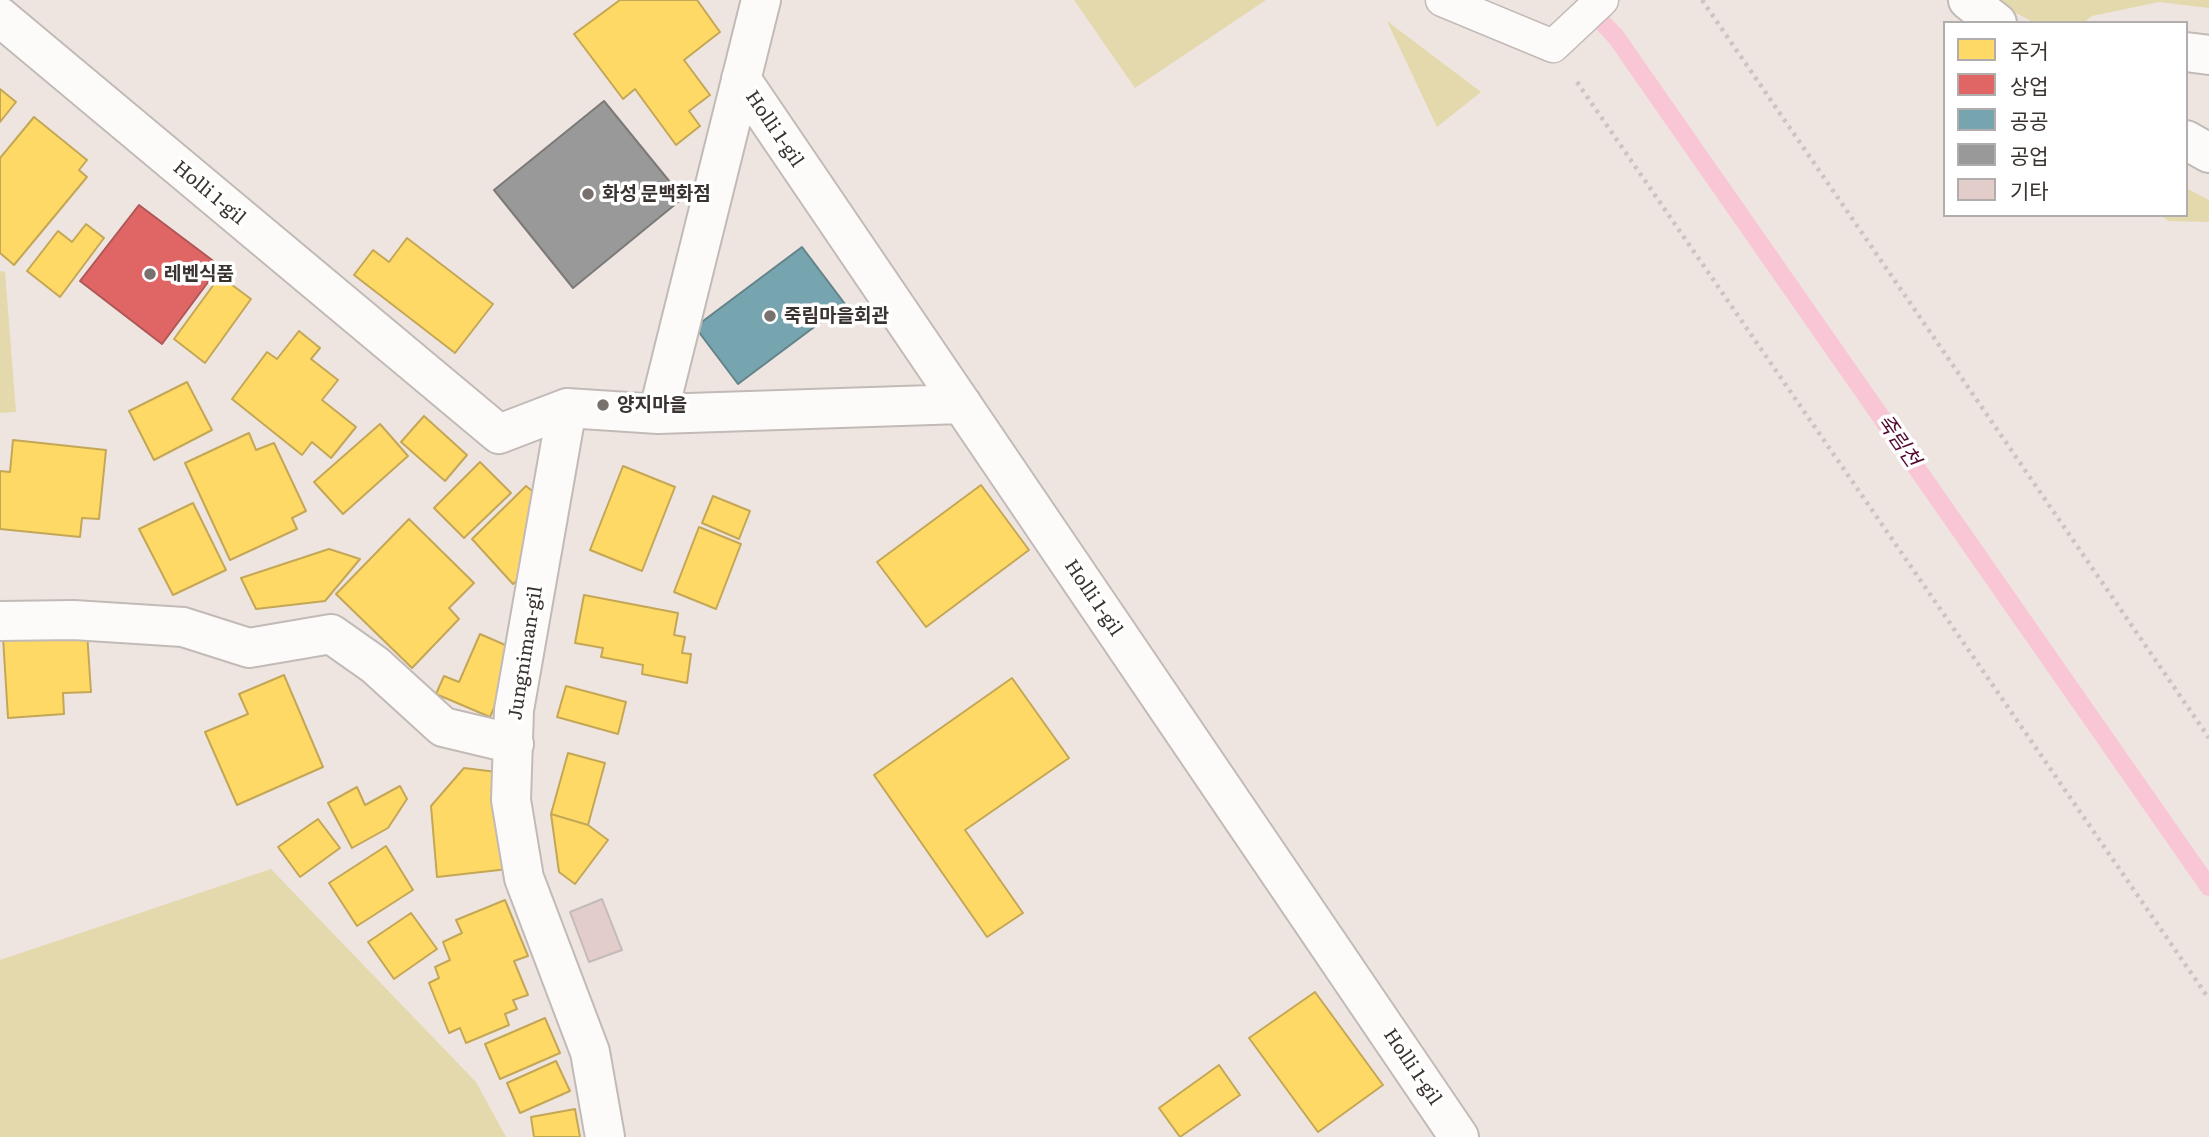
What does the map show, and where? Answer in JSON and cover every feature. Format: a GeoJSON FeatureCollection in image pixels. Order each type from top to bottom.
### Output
{"type":"FeatureCollection","features":[{"type":"Feature","properties":{"kind":"street"},"geometry":{"type":"LineString","coordinates":[[741,79],[761,0]]}},
{"type":"Feature","properties":{"kind":"street"},"geometry":{"type":"LineString","coordinates":[[1968,0],[1994,21]]}},
{"type":"Feature","properties":{"kind":"street","name":"Holli 1-gil"},"geometry":{"type":"LineString","coordinates":[[0,17],[499,434],[567,408],[658,414],[741,79]]}},
{"type":"Feature","properties":{"kind":"street"},"geometry":{"type":"LineString","coordinates":[[2188,52],[2209,55]]}},
{"type":"Feature","properties":{"kind":"street","name":"Holli 1-gil"},"geometry":{"type":"LineString","coordinates":[[741,79],[1459,1137]]}},
{"type":"Feature","properties":{"kind":"street"},"geometry":{"type":"LineString","coordinates":[[2188,141],[2209,153]]}},
{"type":"Feature","properties":{"kind":"street"},"geometry":{"type":"LineString","coordinates":[[658,414],[961,404]]}},
{"type":"Feature","properties":{"kind":"street","name":"Jungniman-gil"},"geometry":{"type":"LineString","coordinates":[[567,408],[514,710],[511,800],[524,878],[590,1052],[605,1137]]}},
{"type":"Feature","properties":{"kind":"street"},"geometry":{"type":"LineString","coordinates":[[0,621],[74,620],[183,627],[249,649],[331,634],[375,665],[443,727],[514,744]]}},
{"type":"Feature","properties":{"kind":"lane"},"geometry":{"type":"LineString","coordinates":[[1442,0],[1562,38],[1602,0]]}},
{"type":"Feature","properties":{"kind":"path"},"geometry":{"type":"LineString","coordinates":[[1702,0],[2209,738]]}},
{"type":"Feature","properties":{"kind":"path"},"geometry":{"type":"LineString","coordinates":[[1562,38],[2209,999]]}},
{"type":"Feature","properties":{"kind":"shaded area"},"geometry":{"type":"Polygon","coordinates":[[[1074,0],[1266,0],[1135,88],[1074,0]]]}},
{"type":"Feature","properties":{"kind":"shaded area"},"geometry":{"type":"Polygon","coordinates":[[[1991,0],[2209,0],[2209,8],[2159,2],[2092,16],[2086,21],[2031,21],[1991,0]]]}},
{"type":"Feature","properties":{"kind":"shaded area"},"geometry":{"type":"Polygon","coordinates":[[[1387,21],[1481,92],[1437,127],[1387,21]]]}},
{"type":"Feature","properties":{"kind":"shaded area"},"geometry":{"type":"Polygon","coordinates":[[[2188,189],[2209,200],[2209,222],[2169,221],[2163,217],[2188,217],[2188,189]]]}},
{"type":"Feature","properties":{"kind":"shaded area"},"geometry":{"type":"Polygon","coordinates":[[[0,271],[5,272],[16,412],[0,413],[0,271]]]}},
{"type":"Feature","properties":{"kind":"shaded area"},"geometry":{"type":"Polygon","coordinates":[[[271,869],[476,1082],[506,1137],[0,1137],[0,960],[271,869]]]}},
{"type":"Feature","properties":{"kind":"building: 주거"},"geometry":{"type":"Polygon","coordinates":[[[620,0],[697,0],[720,32],[684,60],[710,95],[689,111],[700,126],[676,145],[635,89],[623,99],[574,34],[620,0]]]}},
{"type":"Feature","properties":{"kind":"building: 주거"},"geometry":{"type":"Polygon","coordinates":[[[0,89],[16,102],[0,122],[0,89]]]}},
{"type":"Feature","properties":{"kind":"building: 주거"},"geometry":{"type":"Polygon","coordinates":[[[34,117],[87,160],[79,170],[87,177],[14,265],[0,253],[0,158],[34,117]]]}},
{"type":"Feature","properties":{"kind":"building: 주거"},"geometry":{"type":"Polygon","coordinates":[[[86,224],[104,238],[60,297],[27,271],[58,231],[72,242],[86,224]]]}},
{"type":"Feature","properties":{"kind":"building: 주거"},"geometry":{"type":"Polygon","coordinates":[[[407,238],[493,304],[455,353],[354,275],[373,250],[389,262],[407,238]]]}},
{"type":"Feature","properties":{"kind":"building: 주거"},"geometry":{"type":"Polygon","coordinates":[[[220,276],[251,299],[205,363],[174,339],[220,276]]]}},
{"type":"Feature","properties":{"kind":"building: 주거"},"geometry":{"type":"Polygon","coordinates":[[[299,331],[320,348],[311,359],[338,380],[322,400],[356,427],[331,458],[312,442],[302,455],[232,399],[267,352],[277,359],[299,331]]]}},
{"type":"Feature","properties":{"kind":"building: 주거"},"geometry":{"type":"Polygon","coordinates":[[[187,382],[212,430],[154,460],[129,411],[187,382]]]}},
{"type":"Feature","properties":{"kind":"building: 주거"},"geometry":{"type":"Polygon","coordinates":[[[424,416],[467,455],[445,481],[401,442],[424,416]]]}},
{"type":"Feature","properties":{"kind":"building: 주거"},"geometry":{"type":"Polygon","coordinates":[[[380,424],[408,456],[343,514],[314,482],[380,424]]]}},
{"type":"Feature","properties":{"kind":"building: 주거"},"geometry":{"type":"Polygon","coordinates":[[[249,433],[256,450],[274,443],[306,511],[292,518],[297,529],[230,560],[185,463],[249,433]]]}},
{"type":"Feature","properties":{"kind":"building: 주거"},"geometry":{"type":"Polygon","coordinates":[[[13,440],[106,450],[99,519],[82,518],[80,537],[0,529],[0,471],[10,472],[13,440]]]}},
{"type":"Feature","properties":{"kind":"building: 주거"},"geometry":{"type":"Polygon","coordinates":[[[480,462],[511,493],[464,538],[434,508],[480,462]]]}},
{"type":"Feature","properties":{"kind":"building: 주거"},"geometry":{"type":"Polygon","coordinates":[[[623,466],[675,487],[642,571],[590,550],[623,466]]]}},
{"type":"Feature","properties":{"kind":"building: 주거"},"geometry":{"type":"Polygon","coordinates":[[[981,485],[1029,550],[926,627],[877,562],[981,485]]]}},
{"type":"Feature","properties":{"kind":"building: 주거"},"geometry":{"type":"Polygon","coordinates":[[[526,486],[547,503],[536,564],[513,584],[472,539],[526,486]]]}},
{"type":"Feature","properties":{"kind":"building: 주거"},"geometry":{"type":"Polygon","coordinates":[[[713,496],[750,511],[739,539],[702,523],[713,496]]]}},
{"type":"Feature","properties":{"kind":"building: 주거"},"geometry":{"type":"Polygon","coordinates":[[[193,503],[226,570],[173,595],[139,529],[193,503]]]}},
{"type":"Feature","properties":{"kind":"building: 주거"},"geometry":{"type":"Polygon","coordinates":[[[409,519],[474,583],[449,608],[459,619],[412,668],[336,594],[409,519]]]}},
{"type":"Feature","properties":{"kind":"building: 주거"},"geometry":{"type":"Polygon","coordinates":[[[699,527],[741,544],[716,609],[674,592],[699,527]]]}},
{"type":"Feature","properties":{"kind":"building: 주거"},"geometry":{"type":"Polygon","coordinates":[[[329,549],[360,559],[325,601],[256,609],[241,578],[329,549]]]}},
{"type":"Feature","properties":{"kind":"building: 주거"},"geometry":{"type":"Polygon","coordinates":[[[584,595],[678,613],[674,635],[685,637],[682,653],[691,654],[687,683],[642,674],[643,665],[601,657],[603,648],[575,643],[584,595]]]}},
{"type":"Feature","properties":{"kind":"building: 주거"},"geometry":{"type":"Polygon","coordinates":[[[87,632],[91,692],[63,693],[64,714],[8,718],[3,637],[87,632]]]}},
{"type":"Feature","properties":{"kind":"building: 주거"},"geometry":{"type":"Polygon","coordinates":[[[480,634],[519,651],[490,717],[436,694],[444,676],[459,682],[480,634]]]}},
{"type":"Feature","properties":{"kind":"building: 주거"},"geometry":{"type":"Polygon","coordinates":[[[284,675],[323,767],[237,805],[205,732],[248,714],[239,694],[284,675]]]}},
{"type":"Feature","properties":{"kind":"building: 주거"},"geometry":{"type":"Polygon","coordinates":[[[1012,678],[1069,758],[965,830],[1023,913],[987,937],[874,775],[1012,678]]]}},
{"type":"Feature","properties":{"kind":"building: 주거"},"geometry":{"type":"Polygon","coordinates":[[[566,686],[626,702],[618,734],[557,717],[566,686]]]}},
{"type":"Feature","properties":{"kind":"building: 주거"},"geometry":{"type":"Polygon","coordinates":[[[568,753],[605,763],[588,825],[551,814],[568,753]]]}},
{"type":"Feature","properties":{"kind":"building: 주거"},"geometry":{"type":"Polygon","coordinates":[[[464,768],[505,773],[517,868],[437,877],[431,806],[464,768]]]}},
{"type":"Feature","properties":{"kind":"building: 주거"},"geometry":{"type":"Polygon","coordinates":[[[400,786],[407,799],[388,828],[352,848],[328,803],[357,787],[365,805],[400,786]]]}},
{"type":"Feature","properties":{"kind":"building: 주거"},"geometry":{"type":"Polygon","coordinates":[[[551,814],[588,825],[608,840],[575,884],[559,872],[551,814]]]}},
{"type":"Feature","properties":{"kind":"building: 주거"},"geometry":{"type":"Polygon","coordinates":[[[318,819],[340,848],[300,877],[278,847],[318,819]]]}},
{"type":"Feature","properties":{"kind":"building: 주거"},"geometry":{"type":"Polygon","coordinates":[[[386,846],[413,890],[357,926],[329,883],[386,846]]]}},
{"type":"Feature","properties":{"kind":"building: 주거"},"geometry":{"type":"Polygon","coordinates":[[[505,900],[528,956],[514,961],[528,995],[513,1000],[517,1009],[505,1014],[509,1025],[466,1043],[460,1028],[449,1033],[429,983],[439,978],[435,967],[450,960],[443,942],[462,933],[456,920],[505,900]]]}},
{"type":"Feature","properties":{"kind":"building: 주거"},"geometry":{"type":"Polygon","coordinates":[[[411,913],[437,949],[394,979],[368,942],[411,913]]]}},
{"type":"Feature","properties":{"kind":"building: 주거"},"geometry":{"type":"Polygon","coordinates":[[[1315,992],[1383,1085],[1318,1132],[1249,1038],[1315,992]]]}},
{"type":"Feature","properties":{"kind":"building: 주거"},"geometry":{"type":"Polygon","coordinates":[[[545,1018],[560,1053],[500,1079],[485,1044],[545,1018]]]}},
{"type":"Feature","properties":{"kind":"building: 주거"},"geometry":{"type":"Polygon","coordinates":[[[556,1061],[570,1091],[520,1113],[507,1083],[556,1061]]]}},
{"type":"Feature","properties":{"kind":"building: 주거"},"geometry":{"type":"Polygon","coordinates":[[[1219,1065],[1240,1095],[1180,1137],[1159,1108],[1219,1065]]]}},
{"type":"Feature","properties":{"kind":"building: 주거"},"geometry":{"type":"Polygon","coordinates":[[[575,1109],[580,1137],[534,1137],[531,1117],[575,1109]]]}},
{"type":"Feature","properties":{"kind":"building: 상업","name":"레벤식품"},"geometry":{"type":"Polygon","coordinates":[[[139,205],[220,266],[162,344],[80,281],[139,205]]]}},
{"type":"Feature","properties":{"kind":"building: 공공","name":"죽림마을회관"},"geometry":{"type":"Polygon","coordinates":[[[802,247],[845,304],[738,384],[695,327],[802,247]]]}},
{"type":"Feature","properties":{"kind":"building: 공업","name":"화성 문백화점"},"geometry":{"type":"Polygon","coordinates":[[[604,101],[683,198],[573,288],[494,190],[604,101]]]}},
{"type":"Feature","properties":{"kind":"building: 기타"},"geometry":{"type":"Polygon","coordinates":[[[602,899],[622,950],[589,962],[570,912],[602,899]]]}},
{"type":"Feature","properties":{"kind":"waterway","name":"죽림천"},"geometry":{"type":"LineString","coordinates":[[1586,5],[1616,37],[2209,887]]}},
{"type":"Feature","properties":{"kind":"place","name":"화성 문백화점"},"geometry":{"type":"Point","coordinates":[588,194]}},
{"type":"Feature","properties":{"kind":"place","name":"레벤식품"},"geometry":{"type":"Point","coordinates":[150,274]}},
{"type":"Feature","properties":{"kind":"place","name":"죽림마을회관"},"geometry":{"type":"Point","coordinates":[770,316]}},
{"type":"Feature","properties":{"kind":"place","name":"양지마을"},"geometry":{"type":"Point","coordinates":[603,405]}}]}
